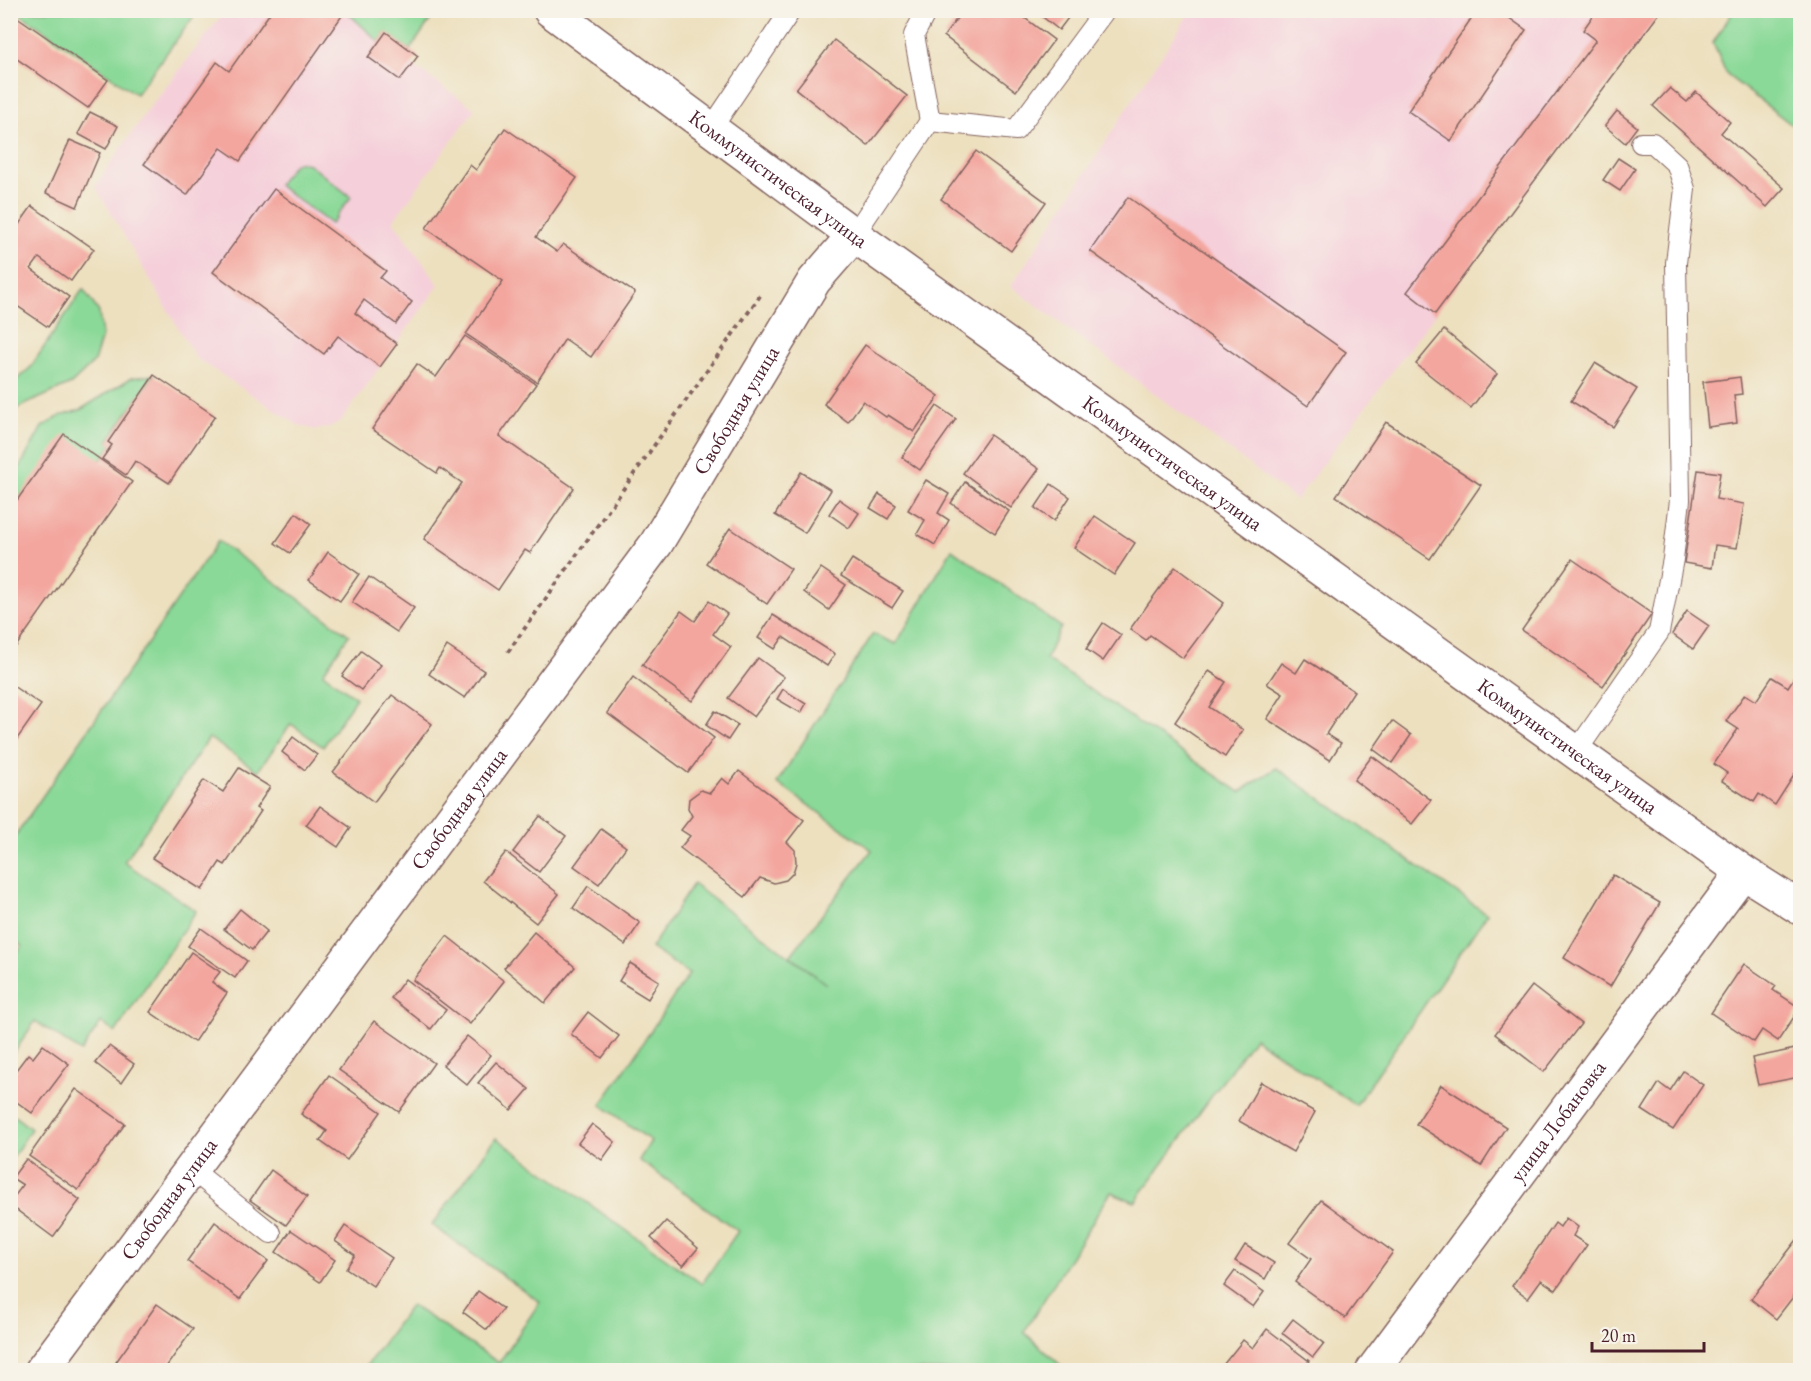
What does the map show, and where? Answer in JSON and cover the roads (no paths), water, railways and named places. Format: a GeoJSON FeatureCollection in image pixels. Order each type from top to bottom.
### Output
{"type":"FeatureCollection","features":[{"type":"Feature","properties":{"kind":"street","name":"Коммунистическая улица"},"geometry":{"type":"LineString","coordinates":[[550,10],[854,235],[1743,872],[1800,908]]}},
{"type":"Feature","properties":{"kind":"street","name":"Свободная улица"},"geometry":{"type":"LineString","coordinates":[[42,1371],[656,544],[814,280],[854,235]]}},
{"type":"Feature","properties":{"kind":"street","name":"улица Лобановка"},"geometry":{"type":"LineString","coordinates":[[1373,1371],[1743,872]]}},
{"type":"Feature","properties":{"kind":"lane"},"geometry":{"type":"LineString","coordinates":[[711,129],[791,10]]}},
{"type":"Feature","properties":{"kind":"lane"},"geometry":{"type":"LineString","coordinates":[[854,235],[930,121],[914,35],[927,10]]}},
{"type":"Feature","properties":{"kind":"lane"},"geometry":{"type":"LineString","coordinates":[[930,121],[1016,130],[1105,10]]}},
{"type":"Feature","properties":{"kind":"lane"},"geometry":{"type":"LineString","coordinates":[[1576,752],[1659,632],[1673,558],[1680,500],[1676,263],[1685,189],[1677,165],[1653,143],[1641,143]]}},
{"type":"Feature","properties":{"kind":"lane"},"geometry":{"type":"LineString","coordinates":[[190,1169],[271,1233]]}}]}
